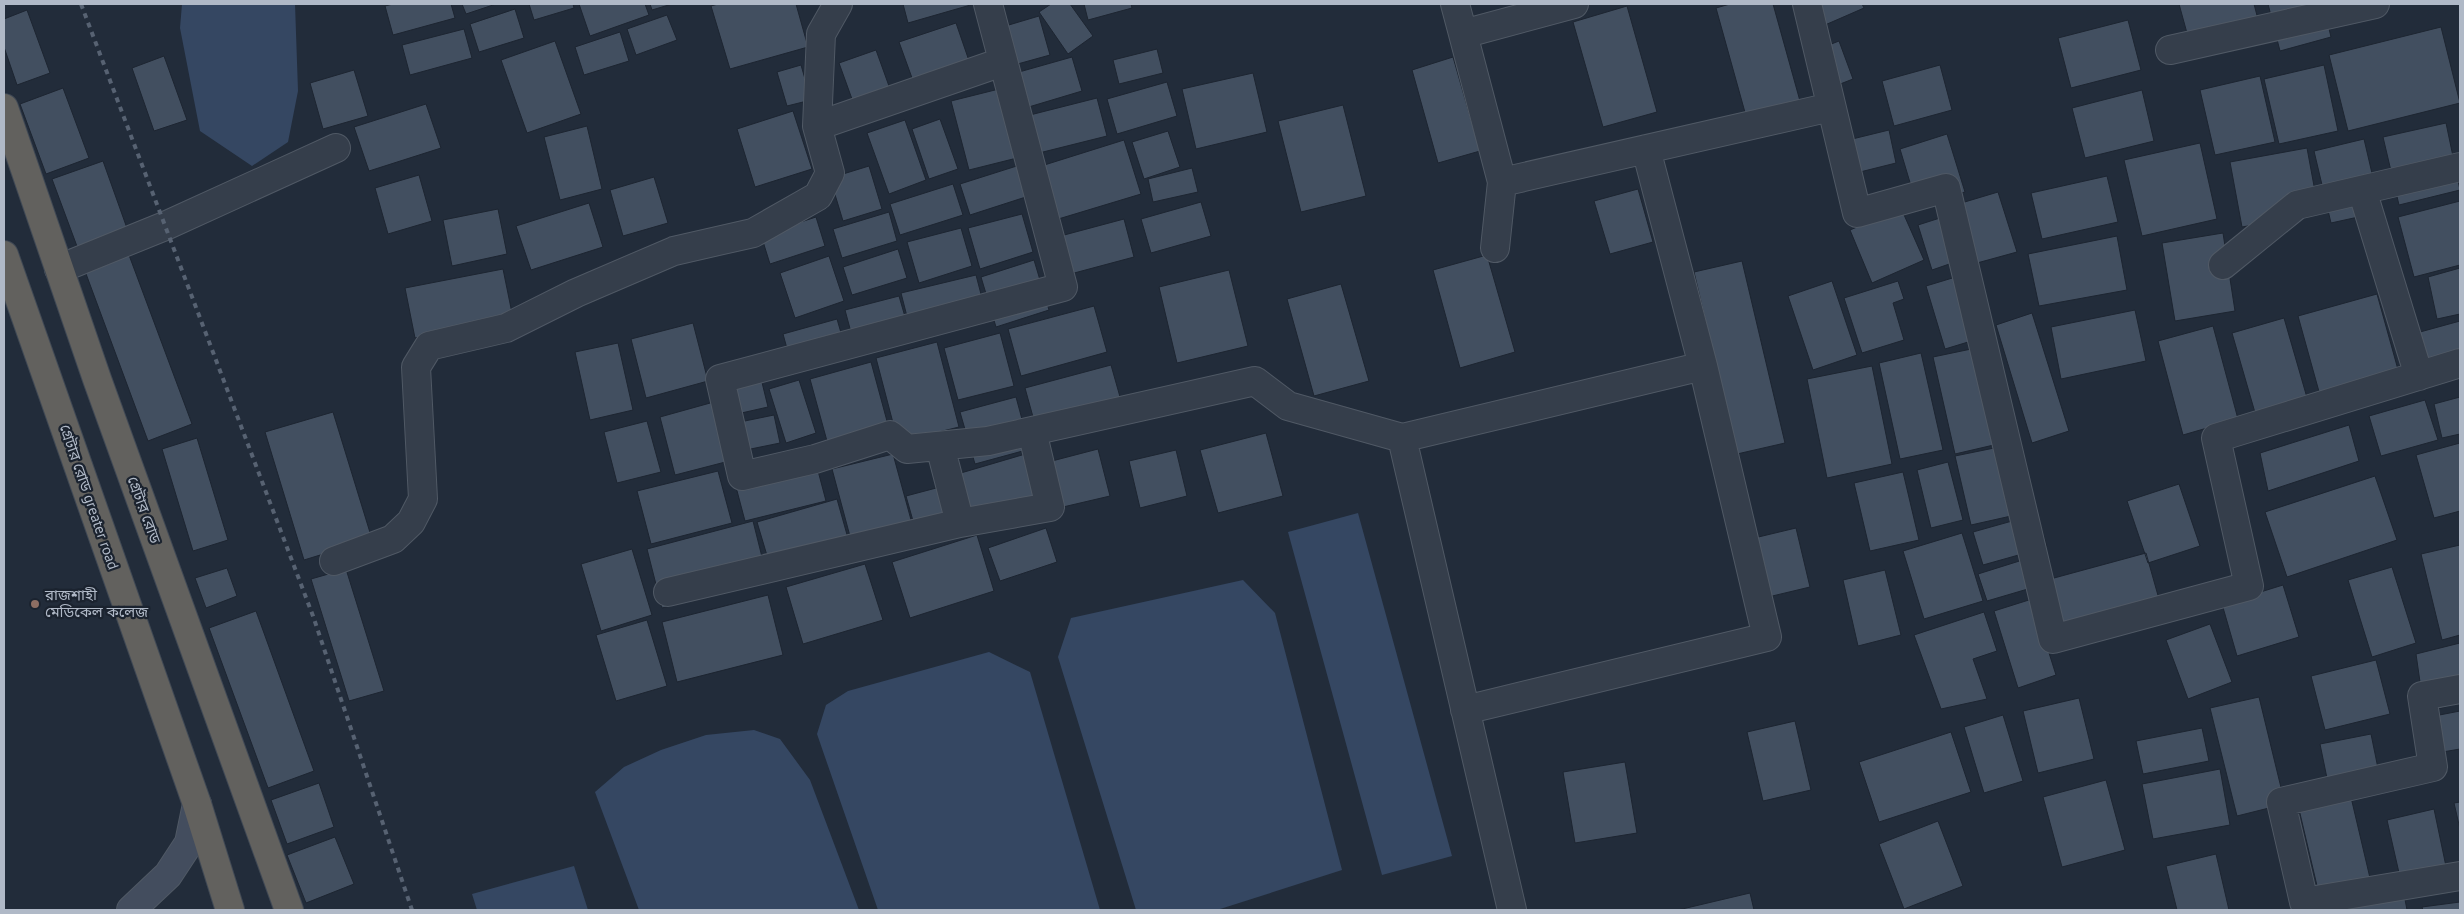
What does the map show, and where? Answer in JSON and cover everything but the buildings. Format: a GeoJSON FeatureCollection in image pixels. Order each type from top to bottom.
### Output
{"type":"FeatureCollection","features":[{"type":"Feature","properties":{"kind":"highway","name":"গ্রেটার রোড"},"geometry":{"type":"LineString","coordinates":[[4,108],[59,269],[289,910]]}},
{"type":"Feature","properties":{"kind":"highway","name":"গ্রেটার রোড greater road"},"geometry":{"type":"LineString","coordinates":[[4,255],[197,804],[230,910]]}},
{"type":"Feature","properties":{"kind":"main road"},"geometry":{"type":"LineString","coordinates":[[131,910],[168,875],[189,843],[197,804]]}},
{"type":"Feature","properties":{"kind":"street"},"geometry":{"type":"LineString","coordinates":[[334,561],[393,539],[411,522],[422,499],[416,368],[429,346],[506,328],[576,293],[674,251],[752,232],[818,196],[830,173],[817,126],[821,34],[838,4]]}},
{"type":"Feature","properties":{"kind":"street"},"geometry":{"type":"LineString","coordinates":[[988,4],[1063,286],[720,378],[742,476],[815,459],[890,435],[907,449],[988,441],[1255,381],[1288,406],[1402,438],[1703,366]]}},
{"type":"Feature","properties":{"kind":"street"},"geometry":{"type":"LineString","coordinates":[[1455,4],[1502,182],[1495,248]]}},
{"type":"Feature","properties":{"kind":"street"},"geometry":{"type":"LineString","coordinates":[[1463,34],[1574,4]]}},
{"type":"Feature","properties":{"kind":"street"},"geometry":{"type":"LineString","coordinates":[[1807,4],[1857,213],[1946,188],[2053,639],[2249,586],[2216,438],[2460,363]]}},
{"type":"Feature","properties":{"kind":"street"},"geometry":{"type":"LineString","coordinates":[[2170,50],[2375,4]]}},
{"type":"Feature","properties":{"kind":"street"},"geometry":{"type":"LineString","coordinates":[[817,126],[1002,62]]}},
{"type":"Feature","properties":{"kind":"street"},"geometry":{"type":"LineString","coordinates":[[1502,182],[1831,107]]}},
{"type":"Feature","properties":{"kind":"street"},"geometry":{"type":"LineString","coordinates":[[59,269],[165,226],[336,148]]}},
{"type":"Feature","properties":{"kind":"street"},"geometry":{"type":"LineString","coordinates":[[1465,710],[1767,637],[1703,366],[1646,149]]}},
{"type":"Feature","properties":{"kind":"street"},"geometry":{"type":"LineString","coordinates":[[2223,265],[2297,204],[2460,167]]}},
{"type":"Feature","properties":{"kind":"street"},"geometry":{"type":"LineString","coordinates":[[2362,190],[2419,376]]}},
{"type":"Feature","properties":{"kind":"street"},"geometry":{"type":"LineString","coordinates":[[668,592],[960,523],[1050,507],[1032,431]]}},
{"type":"Feature","properties":{"kind":"street"},"geometry":{"type":"LineString","coordinates":[[1402,438],[1512,910]]}},
{"type":"Feature","properties":{"kind":"street"},"geometry":{"type":"LineString","coordinates":[[940,446],[960,523]]}},
{"type":"Feature","properties":{"kind":"street"},"geometry":{"type":"LineString","coordinates":[[2460,689],[2422,696],[2433,767],[2281,802],[2306,906],[2460,876]]}},
{"type":"Feature","properties":{"kind":"water"},"geometry":{"type":"Polygon","coordinates":[[[182,4],[295,4],[298,91],[288,142],[252,166],[200,131],[180,28],[182,4]]]}},
{"type":"Feature","properties":{"kind":"water"},"geometry":{"type":"Polygon","coordinates":[[[1358,513],[1452,856],[1382,875],[1288,532],[1358,513]]]}},
{"type":"Feature","properties":{"kind":"water"},"geometry":{"type":"Polygon","coordinates":[[[1243,580],[1275,613],[1342,870],[1217,910],[1136,910],[1058,657],[1071,618],[1243,580]]]}},
{"type":"Feature","properties":{"kind":"water"},"geometry":{"type":"Polygon","coordinates":[[[989,652],[1030,672],[1100,910],[878,910],[817,734],[826,705],[848,691],[989,652]]]}},
{"type":"Feature","properties":{"kind":"water"},"geometry":{"type":"Polygon","coordinates":[[[754,730],[780,739],[810,780],[859,910],[639,910],[595,792],[624,767],[661,750],[706,735],[754,730]]]}},
{"type":"Feature","properties":{"kind":"water"},"geometry":{"type":"Polygon","coordinates":[[[574,866],[588,910],[477,910],[472,894],[574,866]]]}},
{"type":"Feature","properties":{"kind":"railway"},"geometry":{"type":"LineString","coordinates":[[81,4],[313,616],[412,910]]}},
{"type":"Feature","properties":{"kind":"place","name":"রাজশাহী মেডিকেল কলেজ"},"geometry":{"type":"Point","coordinates":[35,604]}}]}
